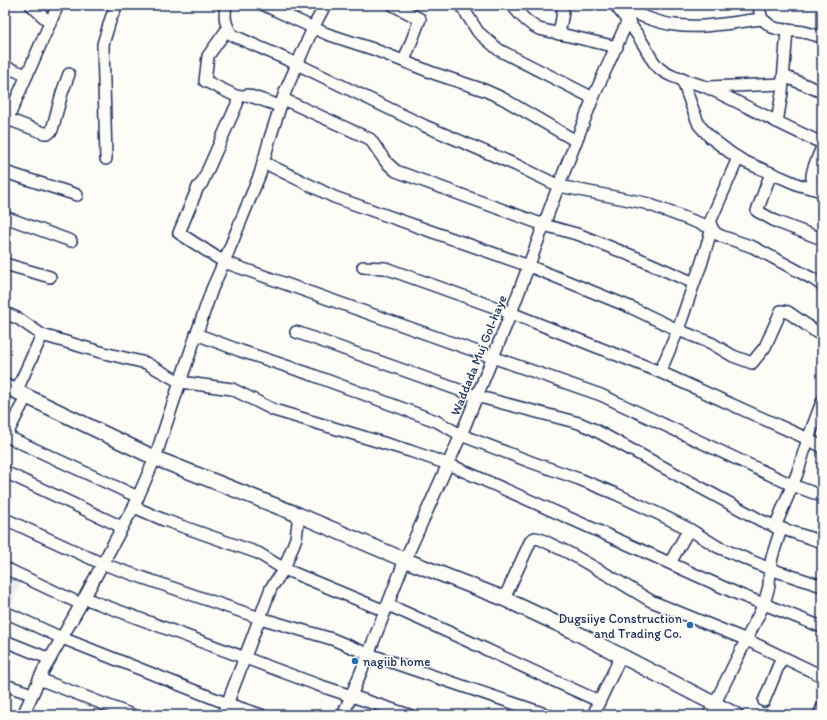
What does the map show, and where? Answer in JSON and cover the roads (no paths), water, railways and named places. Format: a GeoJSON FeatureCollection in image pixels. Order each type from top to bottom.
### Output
{"type":"FeatureCollection","features":[{"type":"Feature","properties":{"kind":"main road"},"geometry":{"type":"LineString","coordinates":[[16,392],[155,458],[504,599],[571,630],[621,656],[712,710],[736,715]]}},
{"type":"Feature","properties":{"kind":"street"},"geometry":{"type":"LineString","coordinates":[[31,5],[50,23]]}},
{"type":"Feature","properties":{"kind":"street"},"geometry":{"type":"LineString","coordinates":[[58,5],[6,120],[48,133],[52,130],[69,74]]}},
{"type":"Feature","properties":{"kind":"street"},"geometry":{"type":"LineString","coordinates":[[106,159],[103,44],[111,18],[117,5]]}},
{"type":"Feature","properties":{"kind":"street"},"geometry":{"type":"LineString","coordinates":[[226,5],[224,18],[232,35],[297,64],[420,124],[516,165],[559,186],[645,203],[712,228]]}},
{"type":"Feature","properties":{"kind":"street"},"geometry":{"type":"LineString","coordinates":[[264,5],[327,34],[373,49],[433,73],[484,90],[502,98],[576,141]]}},
{"type":"Feature","properties":{"kind":"street"},"geometry":{"type":"LineString","coordinates":[[23,715],[39,679],[134,507],[155,458],[212,289],[260,174],[270,138],[297,64],[325,5]]}},
{"type":"Feature","properties":{"kind":"street"},"geometry":{"type":"LineString","coordinates":[[393,5],[420,19],[404,61]]}},
{"type":"Feature","properties":{"kind":"street"},"geometry":{"type":"LineString","coordinates":[[461,5],[478,32],[499,50],[593,98]]}},
{"type":"Feature","properties":{"kind":"street"},"geometry":{"type":"LineString","coordinates":[[512,5],[533,27],[617,47]]}},
{"type":"Feature","properties":{"kind":"street"},"geometry":{"type":"LineString","coordinates":[[559,34],[563,12],[562,5]]}},
{"type":"Feature","properties":{"kind":"street"},"geometry":{"type":"LineString","coordinates":[[616,5],[632,13],[673,25],[714,25],[762,19]]}},
{"type":"Feature","properties":{"kind":"street"},"geometry":{"type":"LineString","coordinates":[[758,5],[762,19],[768,25],[778,29],[804,32],[822,37]]}},
{"type":"Feature","properties":{"kind":"street"},"geometry":{"type":"LineString","coordinates":[[632,13],[649,56],[658,67],[668,74],[705,87],[822,143]]}},
{"type":"Feature","properties":{"kind":"street","name":"Waddada Muj Gol-haye"},"geometry":{"type":"LineString","coordinates":[[343,715],[405,560],[461,435],[511,313],[593,98],[632,13]]}},
{"type":"Feature","properties":{"kind":"street"},"geometry":{"type":"LineString","coordinates":[[228,28],[208,56],[205,81],[238,97],[247,95],[282,103],[370,139],[386,162],[396,171],[544,226],[587,238],[694,283]]}},
{"type":"Feature","properties":{"kind":"street"},"geometry":{"type":"LineString","coordinates":[[777,122],[783,80],[787,30]]}},
{"type":"Feature","properties":{"kind":"street"},"geometry":{"type":"LineString","coordinates":[[5,67],[27,75]]}},
{"type":"Feature","properties":{"kind":"street"},"geometry":{"type":"LineString","coordinates":[[682,79],[699,125],[711,138],[738,158],[771,173],[820,191]]}},
{"type":"Feature","properties":{"kind":"street"},"geometry":{"type":"LineString","coordinates":[[705,87],[783,80],[822,92]]}},
{"type":"Feature","properties":{"kind":"street"},"geometry":{"type":"LineString","coordinates":[[238,97],[237,104],[202,183],[198,187],[179,233],[224,262],[601,395],[792,485],[822,496]]}},
{"type":"Feature","properties":{"kind":"street"},"geometry":{"type":"LineString","coordinates":[[820,191],[813,180],[812,175],[822,148]]}},
{"type":"Feature","properties":{"kind":"street"},"geometry":{"type":"LineString","coordinates":[[738,158],[710,222],[712,228],[716,234],[753,248],[822,285]]}},
{"type":"Feature","properties":{"kind":"street"},"geometry":{"type":"LineString","coordinates":[[263,162],[334,197],[529,266],[630,307],[678,330],[711,343],[733,356],[752,363],[765,347],[781,311],[788,312],[822,336]]}},
{"type":"Feature","properties":{"kind":"street"},"geometry":{"type":"LineString","coordinates":[[5,172],[77,195]]}},
{"type":"Feature","properties":{"kind":"street"},"geometry":{"type":"LineString","coordinates":[[771,173],[758,211],[777,222],[822,239]]}},
{"type":"Feature","properties":{"kind":"street"},"geometry":{"type":"LineString","coordinates":[[5,217],[71,241]]}},
{"type":"Feature","properties":{"kind":"street"},"geometry":{"type":"LineString","coordinates":[[660,372],[678,330],[701,265],[712,228]]}},
{"type":"Feature","properties":{"kind":"street"},"geometry":{"type":"LineString","coordinates":[[5,264],[50,277]]}},
{"type":"Feature","properties":{"kind":"street"},"geometry":{"type":"LineString","coordinates":[[364,267],[385,268],[511,313],[660,372],[808,439],[822,447]]}},
{"type":"Feature","properties":{"kind":"street"},"geometry":{"type":"LineString","coordinates":[[5,313],[19,319],[42,335],[104,353],[146,363],[180,382],[232,389],[274,410],[448,464],[738,594],[822,627]]}},
{"type":"Feature","properties":{"kind":"street"},"geometry":{"type":"LineString","coordinates":[[296,332],[476,396],[579,423],[593,429],[762,521],[778,528],[822,542]]}},
{"type":"Feature","properties":{"kind":"street"},"geometry":{"type":"LineString","coordinates":[[196,334],[310,374],[436,421],[461,435],[604,489],[661,515],[718,547],[770,569],[822,586]]}},
{"type":"Feature","properties":{"kind":"street"},"geometry":{"type":"LineString","coordinates":[[42,335],[16,392],[6,433],[138,497]]}},
{"type":"Feature","properties":{"kind":"street"},"geometry":{"type":"LineString","coordinates":[[712,710],[764,604],[769,586],[770,569],[778,528],[822,402]]}},
{"type":"Feature","properties":{"kind":"street"},"geometry":{"type":"LineString","coordinates":[[5,472],[122,527]]}},
{"type":"Feature","properties":{"kind":"street"},"geometry":{"type":"LineString","coordinates":[[134,507],[164,520],[258,552],[284,568],[444,630],[599,701]]}},
{"type":"Feature","properties":{"kind":"street"},"geometry":{"type":"LineString","coordinates":[[223,715],[271,588],[284,568],[296,538],[298,515]]}},
{"type":"Feature","properties":{"kind":"street"},"geometry":{"type":"LineString","coordinates":[[5,520],[103,564],[260,618],[332,639],[368,654],[548,715]]}},
{"type":"Feature","properties":{"kind":"street"},"geometry":{"type":"LineString","coordinates":[[670,563],[688,529]]}},
{"type":"Feature","properties":{"kind":"street"},"geometry":{"type":"LineString","coordinates":[[504,599],[531,540],[535,538],[540,539],[613,578],[651,601],[747,640],[822,676]]}},
{"type":"Feature","properties":{"kind":"street"},"geometry":{"type":"LineString","coordinates":[[5,568],[83,601],[318,685],[409,715]]}},
{"type":"Feature","properties":{"kind":"street"},"geometry":{"type":"LineString","coordinates":[[5,612],[62,638],[228,704],[261,715]]}},
{"type":"Feature","properties":{"kind":"street"},"geometry":{"type":"LineString","coordinates":[[5,641],[50,659]]}},
{"type":"Feature","properties":{"kind":"street"},"geometry":{"type":"LineString","coordinates":[[593,715],[621,656]]}},
{"type":"Feature","properties":{"kind":"street"},"geometry":{"type":"LineString","coordinates":[[764,701],[782,657]]}},
{"type":"Feature","properties":{"kind":"street"},"geometry":{"type":"LineString","coordinates":[[39,679],[132,715]]}},
{"type":"Feature","properties":{"kind":"street"},"geometry":{"type":"LineString","coordinates":[[5,685],[32,694]]}},
{"type":"Feature","properties":{"kind":"street"},"geometry":{"type":"LineString","coordinates":[[819,715],[822,708]]}},
{"type":"Feature","properties":{"kind":"place","name":"Dugsiiye Construction and Trading Co."},"geometry":{"type":"Point","coordinates":[690,625]}},
{"type":"Feature","properties":{"kind":"place","name":"nagiib home"},"geometry":{"type":"Point","coordinates":[355,661]}}]}
